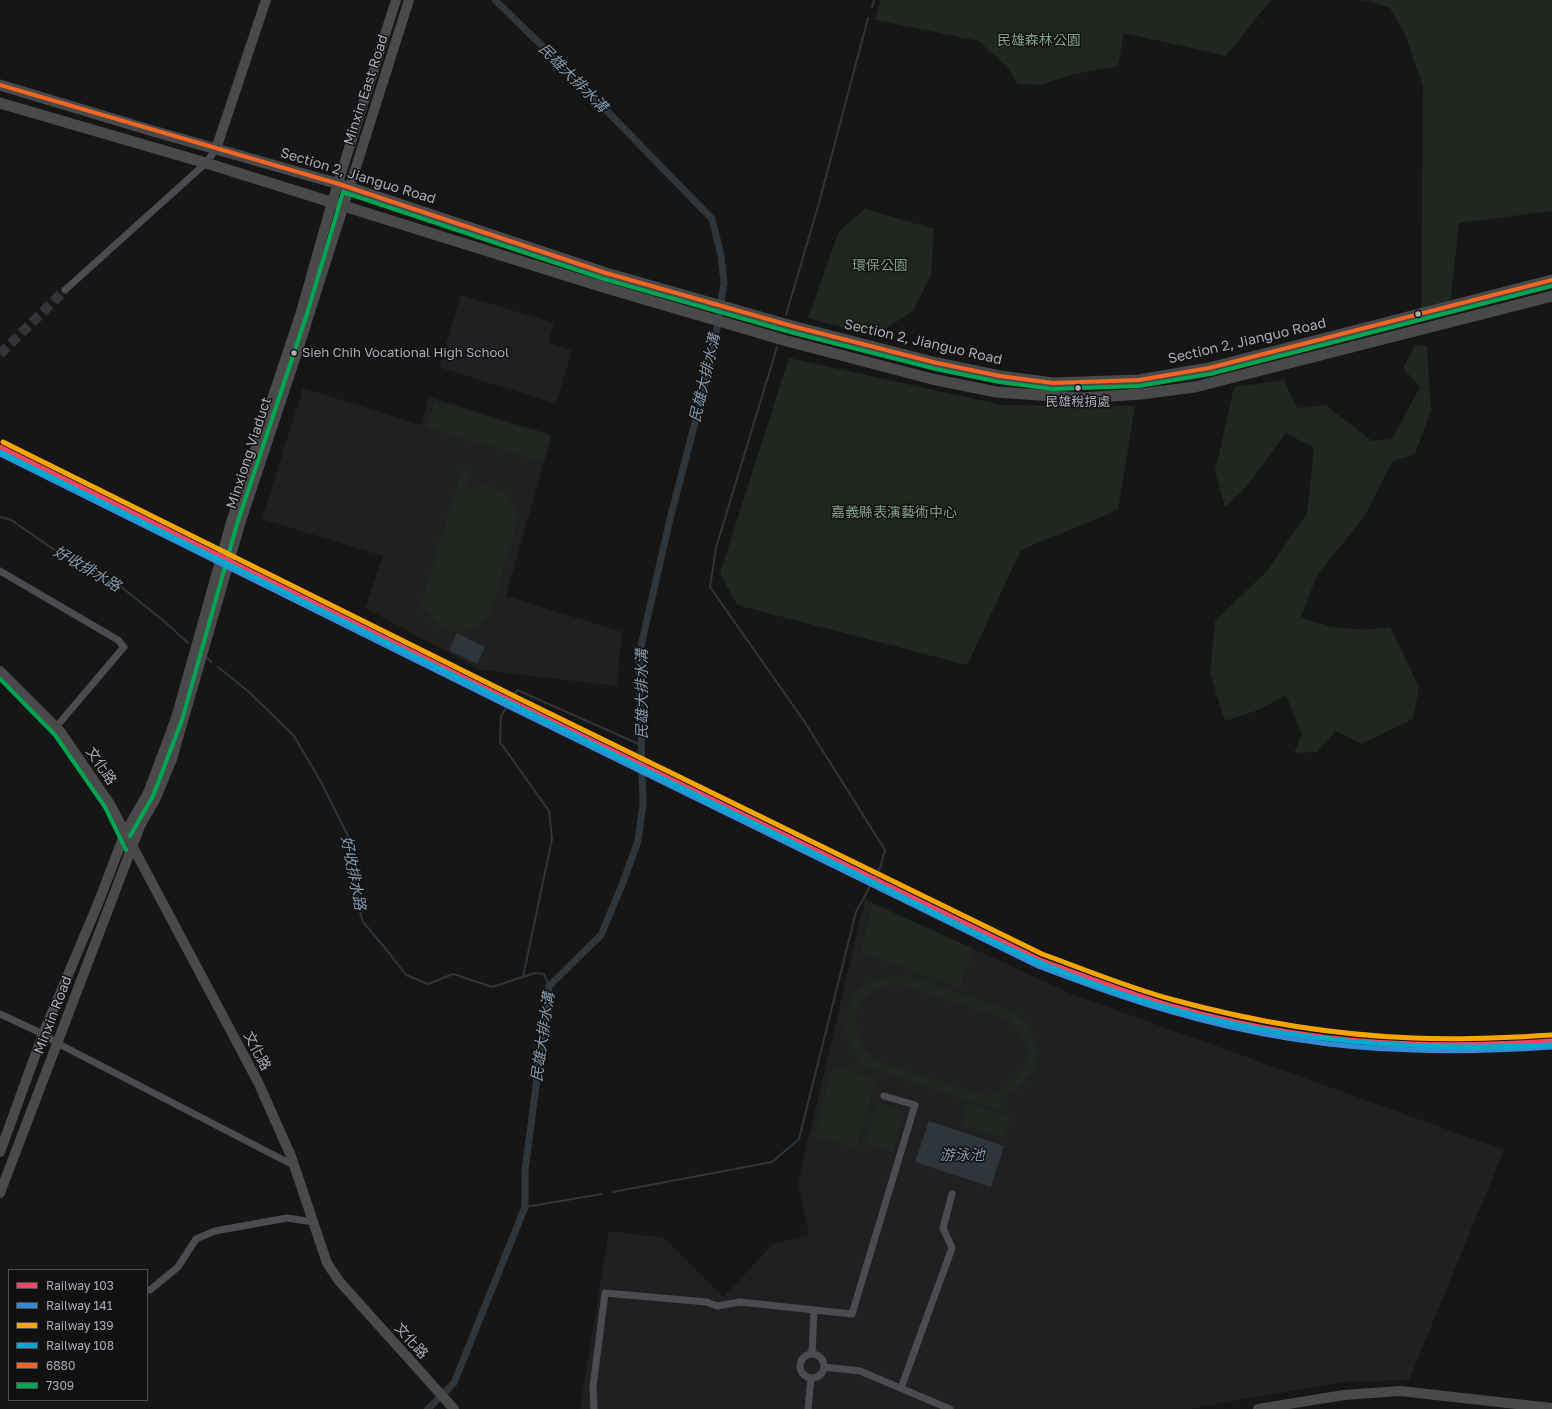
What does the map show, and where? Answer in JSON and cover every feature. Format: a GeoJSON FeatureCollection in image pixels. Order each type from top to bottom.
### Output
{"type":"FeatureCollection","features":[{"type":"Feature","properties":{"kind":"main road"},"geometry":{"type":"LineString","coordinates":[[216,149],[266,0]]}},
{"type":"Feature","properties":{"kind":"main road","name":"Minxin East Road"},"geometry":{"type":"LineString","coordinates":[[337,204],[339,184],[396,0]]}},
{"type":"Feature","properties":{"kind":"main road","name":"Minxin East Road"},"geometry":{"type":"LineString","coordinates":[[337,204],[350,188],[409,0]]}},
{"type":"Feature","properties":{"kind":"main road","name":"Section 2, Jianguo Road"},"geometry":{"type":"LineString","coordinates":[[0,85],[339,184],[606,273],[735,310],[938,363],[1007,377],[1053,383],[1139,380],[1209,368],[1552,280]]}},
{"type":"Feature","properties":{"kind":"main road"},"geometry":{"type":"LineString","coordinates":[[0,103],[206,163],[787,342],[932,378],[996,392],[1081,398],[1141,394],[1195,387],[1552,296]]}},
{"type":"Feature","properties":{"kind":"main road","name":"Minxiong Viaduct"},"geometry":{"type":"LineString","coordinates":[[151,796],[172,759],[240,524],[317,275],[337,204]]}},
{"type":"Feature","properties":{"kind":"main road"},"geometry":{"type":"LineString","coordinates":[[1209,368],[1212,382]]}},
{"type":"Feature","properties":{"kind":"main road","name":"文化路"},"geometry":{"type":"LineString","coordinates":[[2,676],[56,727],[110,804],[258,1082],[294,1166],[327,1263],[339,1281],[451,1406]]}},
{"type":"Feature","properties":{"kind":"main road","name":"Minxin Road"},"geometry":{"type":"LineString","coordinates":[[0,1152],[43,1034],[97,906],[125,833],[151,796]]}},
{"type":"Feature","properties":{"kind":"main road","name":"Minxin Road"},"geometry":{"type":"LineString","coordinates":[[0,1193],[151,796]]}},
{"type":"Feature","properties":{"kind":"main road"},"geometry":{"type":"LineString","coordinates":[[1258,1409],[1344,1395],[1400,1391],[1552,1408]]}},
{"type":"Feature","properties":{"kind":"street"},"geometry":{"type":"LineString","coordinates":[[65,290],[206,163],[216,149]]}},
{"type":"Feature","properties":{"kind":"street"},"geometry":{"type":"LineString","coordinates":[[0,571],[118,640],[124,647],[56,727]]}},
{"type":"Feature","properties":{"kind":"street"},"geometry":{"type":"LineString","coordinates":[[0,1014],[43,1034],[57,1043],[294,1166]]}},
{"type":"Feature","properties":{"kind":"street"},"geometry":{"type":"LineString","coordinates":[[594,1409],[593,1388],[605,1293],[707,1302],[717,1306],[740,1302],[852,1314],[915,1106],[884,1096]]}},
{"type":"Feature","properties":{"kind":"street"},"geometry":{"type":"LineString","coordinates":[[901,1388],[952,1248],[943,1228],[952,1194]]}},
{"type":"Feature","properties":{"kind":"street"},"geometry":{"type":"LineString","coordinates":[[150,1290],[178,1267],[196,1239],[209,1234],[287,1218],[313,1222]]}},
{"type":"Feature","properties":{"kind":"street"},"geometry":{"type":"LineString","coordinates":[[812,1353],[814,1310]]}},
{"type":"Feature","properties":{"kind":"street"},"geometry":{"type":"LineString","coordinates":[[812,1353],[820,1356],[824,1367],[821,1374],[811,1378],[802,1373],[799,1366],[802,1358],[812,1353]]}},
{"type":"Feature","properties":{"kind":"street"},"geometry":{"type":"LineString","coordinates":[[824,1367],[860,1371],[950,1409]]}},
{"type":"Feature","properties":{"kind":"street"},"geometry":{"type":"LineString","coordinates":[[808,1409],[811,1378]]}},
{"type":"Feature","properties":{"kind":"shaded area"},"geometry":{"type":"Polygon","coordinates":[[[461,295],[554,323],[548,343],[572,350],[556,404],[439,367],[461,295]]]}},
{"type":"Feature","properties":{"kind":"shaded area"},"geometry":{"type":"Polygon","coordinates":[[[303,388],[421,425],[429,397],[552,435],[506,596],[622,632],[617,686],[481,670],[365,608],[383,556],[262,519],[303,388]]]}},
{"type":"Feature","properties":{"kind":"shaded area"},"geometry":{"type":"Polygon","coordinates":[[[865,899],[1072,994],[1504,1150],[1409,1380],[1342,1382],[1188,1409],[580,1409],[609,1231],[664,1238],[723,1297],[773,1244],[809,1235],[798,1183],[865,899]]]}},
{"type":"Feature","properties":{"kind":"green space","name":"民雄森林公園"},"geometry":{"type":"Polygon","coordinates":[[[881,0],[1271,0],[1226,56],[1124,33],[1118,66],[1070,75],[1040,85],[1018,84],[1007,67],[979,41],[875,20],[881,0]]]}},
{"type":"Feature","properties":{"kind":"green space"},"geometry":{"type":"Polygon","coordinates":[[[1359,0],[1552,0],[1552,211],[1459,223],[1450,305],[1421,313],[1423,86],[1405,34],[1390,8],[1368,1],[1359,0]]]}},
{"type":"Feature","properties":{"kind":"green space","name":"環保公園"},"geometry":{"type":"Polygon","coordinates":[[[865,209],[934,229],[931,275],[913,311],[874,336],[808,318],[839,231],[865,209]]]}},
{"type":"Feature","properties":{"kind":"green space"},"geometry":{"type":"Polygon","coordinates":[[[1415,345],[1427,346],[1431,410],[1415,454],[1392,462],[1364,517],[1317,575],[1301,617],[1334,627],[1367,629],[1390,627],[1419,687],[1413,719],[1361,744],[1336,731],[1317,752],[1294,753],[1302,734],[1286,695],[1261,709],[1225,721],[1210,673],[1215,621],[1267,571],[1307,513],[1314,448],[1286,433],[1246,487],[1225,507],[1215,471],[1234,387],[1284,380],[1297,408],[1325,405],[1372,441],[1392,439],[1420,387],[1403,368],[1415,345]]]}},
{"type":"Feature","properties":{"kind":"green space","name":"嘉義縣表演藝術中心"},"geometry":{"type":"Polygon","coordinates":[[[789,358],[1002,405],[1135,406],[1118,510],[1021,550],[967,665],[737,605],[720,573],[789,358]]]}},
{"type":"Feature","properties":{"kind":"green space"},"geometry":{"type":"Polygon","coordinates":[[[435,401],[550,436],[542,462],[427,427],[435,401]]]}},
{"type":"Feature","properties":{"kind":"green space"},"geometry":{"type":"Polygon","coordinates":[[[462,471],[470,473],[466,490],[485,486],[500,490],[506,494],[511,501],[518,519],[490,613],[485,620],[471,630],[456,632],[448,630],[440,625],[426,610],[420,607],[462,471]]]}},
{"type":"Feature","properties":{"kind":"green space"},"geometry":{"type":"Polygon","coordinates":[[[872,904],[972,948],[960,987],[861,953],[872,904]]]}},
{"type":"Feature","properties":{"kind":"green space"},"geometry":{"type":"Polygon","coordinates":[[[906,976],[1013,1012],[1028,1025],[1037,1049],[1037,1060],[1032,1072],[1020,1086],[1001,1098],[1000,1110],[856,1063],[859,1055],[852,1047],[848,1037],[847,1027],[847,1016],[854,996],[861,988],[873,980],[906,976]],[[899,985],[888,986],[875,990],[866,997],[860,1005],[856,1015],[856,1026],[862,1046],[878,1061],[988,1097],[1001,1090],[1012,1081],[1020,1073],[1026,1063],[1028,1053],[1026,1042],[1019,1031],[1008,1019],[899,985]]]}},
{"type":"Feature","properties":{"kind":"green space"},"geometry":{"type":"Polygon","coordinates":[[[833,1066],[876,1079],[856,1148],[814,1136],[833,1066]]]}},
{"type":"Feature","properties":{"kind":"green space"},"geometry":{"type":"Polygon","coordinates":[[[877,1103],[905,1111],[893,1152],[865,1143],[877,1103]]]}},
{"type":"Feature","properties":{"kind":"green space"},"geometry":{"type":"Polygon","coordinates":[[[968,1103],[1010,1117],[1003,1139],[961,1125],[968,1103]]]}},
{"type":"Feature","properties":{"kind":"water"},"geometry":{"type":"Polygon","coordinates":[[[457,633],[485,647],[477,664],[449,650],[457,633]]]}},
{"type":"Feature","properties":{"kind":"water","name":"游泳池"},"geometry":{"type":"Polygon","coordinates":[[[929,1121],[1004,1146],[991,1187],[915,1162],[929,1121]]]}},
{"type":"Feature","properties":{"kind":"waterway","name":"民雄大排水溝"},"geometry":{"type":"LineString","coordinates":[[428,1409],[454,1383],[525,1207],[525,1171],[549,986],[601,935],[622,885],[638,841],[643,804],[639,664],[641,646],[670,519],[713,353],[724,283],[721,255],[712,219],[573,76],[495,0]]}},
{"type":"Feature","properties":{"kind":"waterway"},"geometry":{"type":"LineString","coordinates":[[872,7],[874,0]]}},
{"type":"Feature","properties":{"kind":"waterway"},"geometry":{"type":"LineString","coordinates":[[786,315],[819,203],[868,18]]}},
{"type":"Feature","properties":{"kind":"waterway"},"geometry":{"type":"LineString","coordinates":[[613,1192],[772,1162],[799,1139],[856,912],[880,868],[885,850],[804,721],[710,587],[716,548],[777,347]]}},
{"type":"Feature","properties":{"kind":"waterway","name":"好收排水路"},"geometry":{"type":"LineString","coordinates":[[0,517],[11,520],[72,562],[110,578],[164,621],[188,643]]}},
{"type":"Feature","properties":{"kind":"waterway","name":"好收排水路"},"geometry":{"type":"LineString","coordinates":[[205,656],[211,662]]}},
{"type":"Feature","properties":{"kind":"waterway","name":"好收排水路"},"geometry":{"type":"LineString","coordinates":[[218,667],[249,692],[294,736],[321,782],[348,836],[357,901],[363,922],[406,975],[428,984],[453,974],[492,987],[535,973],[544,974],[549,986]]}},
{"type":"Feature","properties":{"kind":"waterway"},"geometry":{"type":"LineString","coordinates":[[523,977],[552,839],[549,811],[500,742],[501,716],[517,690],[641,745]]}},
{"type":"Feature","properties":{"kind":"waterway"},"geometry":{"type":"LineString","coordinates":[[525,1207],[602,1194]]}},
{"type":"Feature","properties":{"kind":"tunnel"},"geometry":{"type":"LineString","coordinates":[[0,354],[65,290]]}},
{"type":"Feature","properties":{"kind":"rail line","name":"139"},"geometry":{"type":"LineString","coordinates":[[3,442],[520,699],[1042,954],[1157,995],[1203,1008],[1292,1026],[1352,1034],[1413,1038],[1448,1039],[1552,1035]]}},
{"type":"Feature","properties":{"kind":"rail line","name":"103"},"geometry":{"type":"LineString","coordinates":[[0,447],[517,704],[1040,960],[1122,990],[1200,1014],[1260,1027],[1321,1037],[1383,1043],[1430,1045],[1552,1041]]}},
{"type":"Feature","properties":{"kind":"rail line","name":"108"},"geometry":{"type":"LineString","coordinates":[[0,452],[963,927],[1036,961],[1086,981],[1143,1000],[1200,1016],[1257,1028],[1315,1037],[1374,1043],[1433,1046],[1492,1047],[1552,1045]]}},
{"type":"Feature","properties":{"kind":"rail line","name":"141"},"geometry":{"type":"LineString","coordinates":[[0,454],[514,709],[1038,966],[1103,990],[1199,1019],[1229,1027],[1321,1043],[1382,1049],[1448,1051],[1552,1047]]}},
{"type":"Feature","properties":{"kind":"transit line","name":"6880"},"geometry":{"type":"LineString","coordinates":[[0,85],[339,184],[606,273],[792,326],[937,363],[1000,376],[1053,383],[1139,380],[1209,368],[1552,280]]}},
{"type":"Feature","properties":{"kind":"transit line","name":"7309"},"geometry":{"type":"LineString","coordinates":[[130,836],[153,796],[182,720],[237,524],[307,314],[343,192],[604,279],[790,332],[936,369],[999,382],[1053,389],[1139,386],[1210,374],[1552,286]]}},
{"type":"Feature","properties":{"kind":"transit line","name":"7309"},"geometry":{"type":"LineString","coordinates":[[0,679],[55,735],[105,807],[126,850]]}},
{"type":"Feature","properties":{"kind":"place","name":"Sieh Chih Vocational High School"},"geometry":{"type":"Point","coordinates":[294,353]}},
{"type":"Feature","properties":{"kind":"place","name":"民雄稅捐處"},"geometry":{"type":"Point","coordinates":[1078,388]}}]}
